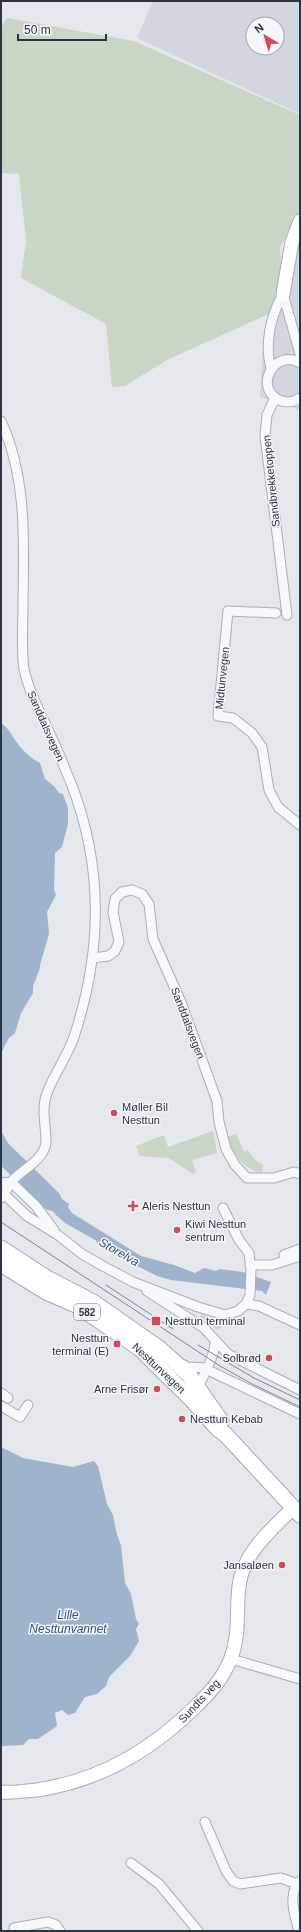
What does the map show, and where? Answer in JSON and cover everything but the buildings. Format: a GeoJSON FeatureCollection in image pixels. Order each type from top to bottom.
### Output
{"type":"FeatureCollection","features":[{"type":"Feature","properties":{"kind":"main road","name":"Nesttunvegen"},"geometry":{"type":"LineString","coordinates":[[1,1248],[47,1278],[93,1302],[150,1341],[174,1361],[195,1393],[224,1426],[226,1435],[296,1511]]}},
{"type":"Feature","properties":{"kind":"main road","name":"Nesttunvegen"},"geometry":{"type":"LineString","coordinates":[[1,1264],[46,1292],[78,1306],[140,1348],[195,1393]]}},
{"type":"Feature","properties":{"kind":"street"},"geometry":{"type":"LineString","coordinates":[[271,368],[269,361],[270,329],[274,313],[283,294],[292,242],[300,220]]}},
{"type":"Feature","properties":{"kind":"street"},"geometry":{"type":"LineString","coordinates":[[283,294],[300,354]]}},
{"type":"Feature","properties":{"kind":"street"},"geometry":{"type":"LineString","coordinates":[[300,363],[286,360],[280,361],[271,368],[267,376],[267,384],[270,392],[275,398],[282,401],[291,402],[300,398]]}},
{"type":"Feature","properties":{"kind":"street","name":"Sandbrekketoppen"},"geometry":{"type":"LineString","coordinates":[[275,398],[267,416],[265,436],[287,615]]}},
{"type":"Feature","properties":{"kind":"street","name":"Sanddalsvegen"},"geometry":{"type":"LineString","coordinates":[[1,420],[8,435],[14,457],[21,499],[24,546],[22,625],[24,667],[33,698],[71,784],[88,837],[94,878],[96,921],[93,958],[88,987],[73,1039],[47,1093],[44,1103],[46,1141],[44,1152],[13,1181],[3,1196]]}},
{"type":"Feature","properties":{"kind":"street","name":"Midtunvegen"},"geometry":{"type":"LineString","coordinates":[[276,613],[228,611],[218,716],[233,718],[252,732],[262,747],[270,790],[278,807],[300,825]]}},
{"type":"Feature","properties":{"kind":"street","name":"Sanddalsvegen"},"geometry":{"type":"LineString","coordinates":[[93,958],[108,956],[115,951],[119,942],[113,912],[115,899],[122,892],[132,890],[142,894],[149,904],[153,939],[181,1002],[217,1100],[219,1122],[226,1149],[235,1165],[247,1178],[274,1178],[294,1172],[300,1174]]}},
{"type":"Feature","properties":{"kind":"street"},"geometry":{"type":"LineString","coordinates":[[1,1183],[13,1181],[36,1206],[58,1235]]}},
{"type":"Feature","properties":{"kind":"street"},"geometry":{"type":"LineString","coordinates":[[3,1196],[27,1216],[58,1235],[82,1254],[133,1282],[204,1328],[228,1354],[300,1390]]}},
{"type":"Feature","properties":{"kind":"street"},"geometry":{"type":"LineString","coordinates":[[133,1282],[198,1307],[225,1315],[238,1312],[246,1304],[250,1295],[250,1268],[248,1253],[239,1240],[223,1208]]}},
{"type":"Feature","properties":{"kind":"street"},"geometry":{"type":"LineString","coordinates":[[250,1268],[262,1265],[300,1249]]}},
{"type":"Feature","properties":{"kind":"street"},"geometry":{"type":"LineString","coordinates":[[262,1265],[272,1265],[300,1256]]}},
{"type":"Feature","properties":{"kind":"street"},"geometry":{"type":"LineString","coordinates":[[246,1304],[259,1306],[300,1325]]}},
{"type":"Feature","properties":{"kind":"street","name":"Nesttunvegen"},"geometry":{"type":"LineString","coordinates":[[195,1393],[209,1370],[215,1340]]}},
{"type":"Feature","properties":{"kind":"street","name":"Nesttunvegen"},"geometry":{"type":"LineString","coordinates":[[174,1361],[188,1367],[209,1370]]}},
{"type":"Feature","properties":{"kind":"street"},"geometry":{"type":"LineString","coordinates":[[209,1370],[300,1414]]}},
{"type":"Feature","properties":{"kind":"street"},"geometry":{"type":"LineString","coordinates":[[1,1406],[20,1417],[28,1405]]}},
{"type":"Feature","properties":{"kind":"street","name":"Sundts veg"},"geometry":{"type":"LineString","coordinates":[[1,1792],[23,1792],[55,1787],[89,1777],[132,1756],[171,1731],[214,1688],[225,1672],[231,1659],[236,1644],[238,1630],[239,1585],[242,1572],[248,1558],[257,1546],[296,1511]]}},
{"type":"Feature","properties":{"kind":"street"},"geometry":{"type":"LineString","coordinates":[[231,1659],[300,1679]]}},
{"type":"Feature","properties":{"kind":"street"},"geometry":{"type":"LineString","coordinates":[[205,1822],[226,1871],[233,1881],[240,1884],[281,1878],[298,1882],[293,1901],[299,1931]]}},
{"type":"Feature","properties":{"kind":"street"},"geometry":{"type":"LineString","coordinates":[[131,1863],[158,1884],[198,1931]]}},
{"type":"Feature","properties":{"kind":"street"},"geometry":{"type":"LineString","coordinates":[[14,1928],[48,1922],[56,1925],[60,1931]]}},
{"type":"Feature","properties":{"kind":"shaded area"},"geometry":{"type":"Polygon","coordinates":[[[153,1],[300,1],[300,114],[137,38],[153,1]]]}},
{"type":"Feature","properties":{"kind":"shaded area"},"geometry":{"type":"Polygon","coordinates":[[[300,203],[300,410],[260,397],[263,343],[300,203]]]}},
{"type":"Feature","properties":{"kind":"green space"},"geometry":{"type":"Polygon","coordinates":[[[7,18],[134,41],[300,115],[300,214],[280,247],[282,280],[271,313],[167,360],[125,386],[112,387],[106,324],[21,278],[26,241],[19,174],[1,173],[1,27],[7,18]]]}},
{"type":"Feature","properties":{"kind":"green space"},"geometry":{"type":"Polygon","coordinates":[[[213,1131],[217,1153],[192,1160],[196,1172],[193,1174],[169,1158],[140,1156],[136,1146],[164,1135],[168,1147],[213,1131]]]}},
{"type":"Feature","properties":{"kind":"green space"},"geometry":{"type":"Polygon","coordinates":[[[236,1134],[244,1152],[248,1150],[256,1161],[263,1165],[262,1173],[249,1168],[236,1155],[227,1137],[236,1134]]]}},
{"type":"Feature","properties":{"kind":"green space"},"geometry":{"type":"Polygon","coordinates":[[[201,1314],[225,1322],[223,1326],[217,1330],[200,1317],[201,1314]]]}},
{"type":"Feature","properties":{"kind":"water"},"geometry":{"type":"Polygon","coordinates":[[[1,723],[9,730],[23,750],[40,763],[45,779],[54,786],[59,793],[63,794],[68,808],[68,824],[62,847],[55,853],[54,890],[56,895],[47,912],[49,934],[40,968],[33,986],[33,993],[21,1013],[15,1033],[9,1038],[1,1054],[1,723]]]}},
{"type":"Feature","properties":{"kind":"water"},"geometry":{"type":"Polygon","coordinates":[[[1,1131],[18,1160],[9,1167],[1,1162],[1,1131]]]}},
{"type":"Feature","properties":{"kind":"water"},"geometry":{"type":"Polygon","coordinates":[[[36,1176],[46,1189],[69,1204],[68,1207],[72,1213],[141,1256],[174,1265],[195,1273],[204,1268],[216,1271],[219,1269],[243,1272],[271,1282],[266,1295],[262,1291],[171,1280],[157,1276],[104,1249],[95,1240],[65,1223],[56,1215],[31,1186],[30,1182],[36,1176]]]}},
{"type":"Feature","properties":{"kind":"water","name":"Lille Nesttunvannet"},"geometry":{"type":"Polygon","coordinates":[[[1,1447],[23,1458],[73,1467],[94,1461],[98,1466],[107,1504],[113,1515],[117,1535],[121,1545],[125,1583],[131,1594],[136,1619],[139,1624],[136,1629],[139,1641],[130,1656],[109,1677],[106,1686],[97,1694],[85,1697],[75,1713],[68,1715],[62,1710],[55,1713],[57,1726],[38,1739],[29,1739],[23,1745],[1,1746],[1,1447]]]}},
{"type":"Feature","properties":{"kind":"waterway","name":"Storelva"},"geometry":{"type":"LineString","coordinates":[[1,1151],[51,1200]]}},
{"type":"Feature","properties":{"kind":"tram line"},"geometry":{"type":"LineString","coordinates":[[1,1222],[220,1366],[254,1385],[300,1407]]}},
{"type":"Feature","properties":{"kind":"tram line"},"geometry":{"type":"LineString","coordinates":[[106,1285],[173,1329]]}},
{"type":"Feature","properties":{"kind":"tram line"},"geometry":{"type":"LineString","coordinates":[[198,1345],[254,1378],[300,1400]]}},
{"type":"Feature","properties":{"kind":"place","name":"Møller Bil Nesttun"},"geometry":{"type":"Point","coordinates":[114,1113]}},
{"type":"Feature","properties":{"kind":"place","name":"Aleris Nesttun"},"geometry":{"type":"Point","coordinates":[133,1206]}},
{"type":"Feature","properties":{"kind":"place","name":"Kiwi Nesttun sentrum"},"geometry":{"type":"Point","coordinates":[177,1230]}},
{"type":"Feature","properties":{"kind":"place","name":"Nesttun terminal"},"geometry":{"type":"Point","coordinates":[156,1321]}},
{"type":"Feature","properties":{"kind":"place","name":"Nesttun terminal (E)"},"geometry":{"type":"Point","coordinates":[117,1344]}},
{"type":"Feature","properties":{"kind":"place","name":"Solbrød"},"geometry":{"type":"Point","coordinates":[269,1358]}},
{"type":"Feature","properties":{"kind":"place","name":"Arne Frisør"},"geometry":{"type":"Point","coordinates":[157,1389]}},
{"type":"Feature","properties":{"kind":"place","name":"Nesttun Kebab"},"geometry":{"type":"Point","coordinates":[182,1419]}},
{"type":"Feature","properties":{"kind":"place","name":"Jansaløen"},"geometry":{"type":"Point","coordinates":[282,1565]}}]}
